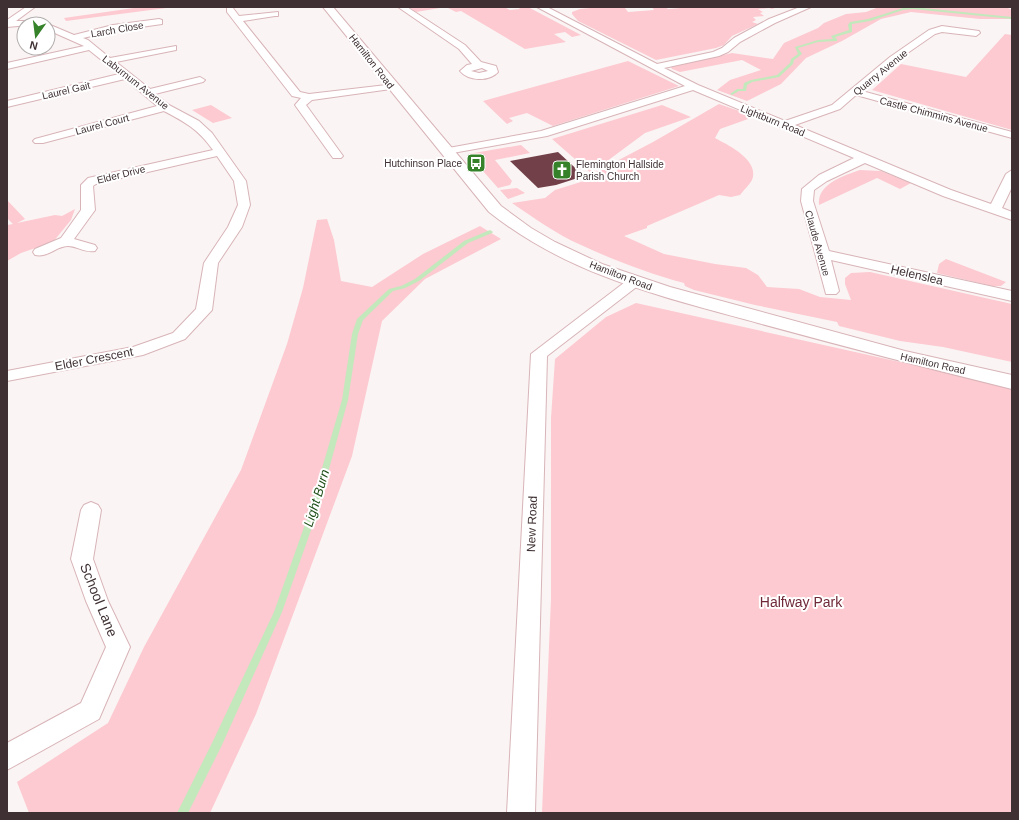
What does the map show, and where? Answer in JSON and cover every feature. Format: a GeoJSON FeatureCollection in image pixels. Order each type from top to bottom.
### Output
{"type":"FeatureCollection","features":[{"type":"Feature","properties":{"kind":"main road","name":"Hamilton Road"},"geometry":{"type":"LineString","coordinates":[[328,7],[391,86],[490,203],[516,226],[556,250],[634,282],[663,291],[902,356],[1012,382]]}},
{"type":"Feature","properties":{"kind":"street"},"geometry":{"type":"LineString","coordinates":[[7,24],[31,7]]}},
{"type":"Feature","properties":{"kind":"street"},"geometry":{"type":"LineString","coordinates":[[402,7],[462,47],[478,65]]}},
{"type":"Feature","properties":{"kind":"street"},"geometry":{"type":"LineString","coordinates":[[542,8],[562,7]]}},
{"type":"Feature","properties":{"kind":"street"},"geometry":{"type":"LineString","coordinates":[[654,67],[716,54],[725,50],[737,40],[760,29],[772,21],[807,7]]}},
{"type":"Feature","properties":{"kind":"street","name":"Lightburn Road"},"geometry":{"type":"LineString","coordinates":[[542,8],[694,87],[865,158],[1012,216]]}},
{"type":"Feature","properties":{"kind":"street"},"geometry":{"type":"LineString","coordinates":[[230,10],[296,94],[309,97],[391,86]]}},
{"type":"Feature","properties":{"kind":"street"},"geometry":{"type":"LineString","coordinates":[[237,19],[275,14]]}},
{"type":"Feature","properties":{"kind":"street","name":"Larch Close"},"geometry":{"type":"LineString","coordinates":[[75,37],[113,28],[160,22]]}},
{"type":"Feature","properties":{"kind":"street","name":"Quarry Avenue"},"geometry":{"type":"LineString","coordinates":[[785,125],[836,107],[893,59],[932,32],[942,29],[976,33]]}},
{"type":"Feature","properties":{"kind":"street","name":"Laburnum Avenue"},"geometry":{"type":"LineString","coordinates":[[56,30],[75,37],[91,47],[109,60],[125,76],[165,107],[195,123],[208,135],[240,181],[244,205],[235,227],[211,263],[204,310],[179,336]]}},
{"type":"Feature","properties":{"kind":"street"},"geometry":{"type":"LineString","coordinates":[[7,66],[91,47]]}},
{"type":"Feature","properties":{"kind":"street"},"geometry":{"type":"LineString","coordinates":[[109,60],[173,48]]}},
{"type":"Feature","properties":{"kind":"street"},"geometry":{"type":"LineString","coordinates":[[191,74],[208,86]]}},
{"type":"Feature","properties":{"kind":"street","name":"Laurel Gait"},"geometry":{"type":"LineString","coordinates":[[7,104],[125,76]]}},
{"type":"Feature","properties":{"kind":"street"},"geometry":{"type":"LineString","coordinates":[[147,93],[200,80]]}},
{"type":"Feature","properties":{"kind":"street"},"geometry":{"type":"LineString","coordinates":[[447,151],[543,134],[694,87]]}},
{"type":"Feature","properties":{"kind":"street","name":"Castle Chimmins Avenue"},"geometry":{"type":"LineString","coordinates":[[855,92],[1012,136]]}},
{"type":"Feature","properties":{"kind":"street"},"geometry":{"type":"LineString","coordinates":[[309,97],[300,105],[337,156]]}},
{"type":"Feature","properties":{"kind":"street","name":"Laurel Court"},"geometry":{"type":"LineString","coordinates":[[40,141],[165,107]]}},
{"type":"Feature","properties":{"kind":"street","name":"Elder Drive"},"geometry":{"type":"LineString","coordinates":[[66,241],[88,210],[87,185],[92,181],[219,152]]}},
{"type":"Feature","properties":{"kind":"street","name":"Claude Avenue"},"geometry":{"type":"LineString","coordinates":[[831,291],[823,254],[806,201],[808,189],[823,178],[865,158]]}},
{"type":"Feature","properties":{"kind":"street"},"geometry":{"type":"LineString","coordinates":[[994,210],[1012,174]]}},
{"type":"Feature","properties":{"kind":"street"},"geometry":{"type":"LineString","coordinates":[[40,252],[66,241],[90,248]]}},
{"type":"Feature","properties":{"kind":"street","name":"Helenslea"},"geometry":{"type":"LineString","coordinates":[[823,254],[1012,296]]}},
{"type":"Feature","properties":{"kind":"street","name":"New Road"},"geometry":{"type":"LineString","coordinates":[[521,813],[539,354],[634,282]]}},
{"type":"Feature","properties":{"kind":"street","name":"Elder Crescent"},"geometry":{"type":"LineString","coordinates":[[7,376],[137,351],[179,336]]}},
{"type":"Feature","properties":{"kind":"street","name":"School Lane"},"geometry":{"type":"LineString","coordinates":[[7,757],[90,711],[118,647],[97,601],[82,559],[91,510]]}},
{"type":"Feature","properties":{"kind":"green space"},"geometry":{"type":"Polygon","coordinates":[[[141,7],[174,7],[66,21],[64,18],[141,7]]]}},
{"type":"Feature","properties":{"kind":"green space"},"geometry":{"type":"Polygon","coordinates":[[[409,7],[446,7],[416,12],[409,7]]]}},
{"type":"Feature","properties":{"kind":"green space"},"geometry":{"type":"Polygon","coordinates":[[[446,7],[504,7],[510,10],[520,9],[518,7],[528,7],[581,35],[572,37],[565,32],[554,34],[566,42],[525,49],[461,11],[456,12],[446,7]]]}},
{"type":"Feature","properties":{"kind":"green space"},"geometry":{"type":"Polygon","coordinates":[[[600,7],[645,7],[625,8],[628,12],[654,10],[652,7],[665,7],[668,9],[694,7],[778,7],[772,9],[758,9],[763,12],[760,13],[764,16],[753,17],[756,20],[752,22],[758,24],[732,36],[724,45],[716,48],[656,60],[578,21],[572,14],[572,12],[580,9],[600,7]]]}},
{"type":"Feature","properties":{"kind":"green space"},"geometry":{"type":"Polygon","coordinates":[[[879,7],[1006,7],[1012,10],[1012,19],[980,19],[911,12],[881,19],[842,41],[806,58],[781,84],[747,101],[717,90],[730,80],[761,70],[742,60],[680,72],[672,69],[671,67],[732,53],[773,59],[784,43],[818,28],[824,23],[846,14],[866,12],[879,7]]]}},
{"type":"Feature","properties":{"kind":"green space"},"geometry":{"type":"Polygon","coordinates":[[[1005,34],[1012,35],[1012,130],[872,90],[901,64],[966,77],[1005,34]]]}},
{"type":"Feature","properties":{"kind":"green space"},"geometry":{"type":"Polygon","coordinates":[[[628,61],[679,86],[553,126],[527,113],[509,118],[513,121],[507,124],[483,101],[628,61]]]}},
{"type":"Feature","properties":{"kind":"green space"},"geometry":{"type":"Polygon","coordinates":[[[719,104],[745,113],[748,119],[720,129],[715,138],[735,149],[747,160],[753,173],[751,182],[740,195],[731,197],[719,195],[647,226],[647,228],[624,236],[664,254],[715,264],[746,268],[758,275],[767,287],[799,289],[820,297],[851,300],[845,284],[845,278],[851,273],[870,272],[1012,304],[1012,362],[943,347],[900,341],[839,326],[837,322],[755,305],[694,290],[685,286],[684,283],[632,266],[572,241],[545,226],[512,203],[545,198],[555,190],[584,181],[594,173],[653,142],[719,104]]]}},
{"type":"Feature","properties":{"kind":"green space"},"geometry":{"type":"Polygon","coordinates":[[[211,105],[232,118],[213,123],[192,110],[211,105]]]}},
{"type":"Feature","properties":{"kind":"green space"},"geometry":{"type":"Polygon","coordinates":[[[662,105],[691,117],[645,133],[591,173],[552,139],[662,105]]]}},
{"type":"Feature","properties":{"kind":"green space"},"geometry":{"type":"Polygon","coordinates":[[[521,145],[530,153],[495,160],[512,181],[510,185],[498,188],[468,154],[521,145]]]}},
{"type":"Feature","properties":{"kind":"green space"},"geometry":{"type":"Polygon","coordinates":[[[860,170],[881,171],[911,183],[900,189],[877,178],[819,205],[819,198],[827,186],[839,178],[860,170]]]}},
{"type":"Feature","properties":{"kind":"green space"},"geometry":{"type":"Polygon","coordinates":[[[517,188],[525,193],[508,199],[500,190],[517,188]]]}},
{"type":"Feature","properties":{"kind":"green space"},"geometry":{"type":"Polygon","coordinates":[[[7,200],[25,219],[17,223],[55,215],[62,216],[75,209],[71,220],[53,242],[21,253],[7,261],[7,225],[13,224],[7,218],[7,200]]]}},
{"type":"Feature","properties":{"kind":"green space"},"geometry":{"type":"Polygon","coordinates":[[[327,219],[334,240],[341,281],[372,287],[423,254],[480,226],[501,239],[425,279],[382,321],[352,456],[256,714],[210,813],[29,813],[17,782],[108,723],[144,647],[241,470],[287,344],[303,288],[317,220],[327,219]]]}},
{"type":"Feature","properties":{"kind":"green space"},"geometry":{"type":"Polygon","coordinates":[[[946,259],[1006,282],[1001,286],[992,286],[937,273],[939,264],[946,259]]]}},
{"type":"Feature","properties":{"kind":"green space","name":"Halfway Park"},"geometry":{"type":"Polygon","coordinates":[[[636,303],[1012,387],[1012,813],[542,813],[551,599],[551,418],[555,359],[606,317],[636,303]]]}},
{"type":"Feature","properties":{"kind":"building","name":"Flemington Hallside Parish Church"},"geometry":{"type":"Polygon","coordinates":[[[558,152],[584,176],[556,185],[538,188],[510,161],[558,152]]]}},
{"type":"Feature","properties":{"kind":"waterway","name":"Light Burn"},"geometry":{"type":"LineString","coordinates":[[732,94],[738,90],[745,90],[745,84],[751,81],[778,76],[792,63],[792,60],[800,54],[796,48],[818,41],[836,40],[832,37],[851,31],[851,23],[869,20],[903,9],[913,8],[1012,18]]}},
{"type":"Feature","properties":{"kind":"waterway","name":"Light Burn"},"geometry":{"type":"LineString","coordinates":[[182,813],[217,744],[278,612],[312,516],[345,400],[355,334],[360,319],[391,290],[403,287],[417,280],[466,242],[490,232]]}},
{"type":"Feature","properties":{"kind":"place","name":"Hutchinson Place"},"geometry":{"type":"Point","coordinates":[476,163]}},
{"type":"Feature","properties":{"kind":"place","name":"Flemington Hallside Parish Church"},"geometry":{"type":"Point","coordinates":[562,170]}}]}
